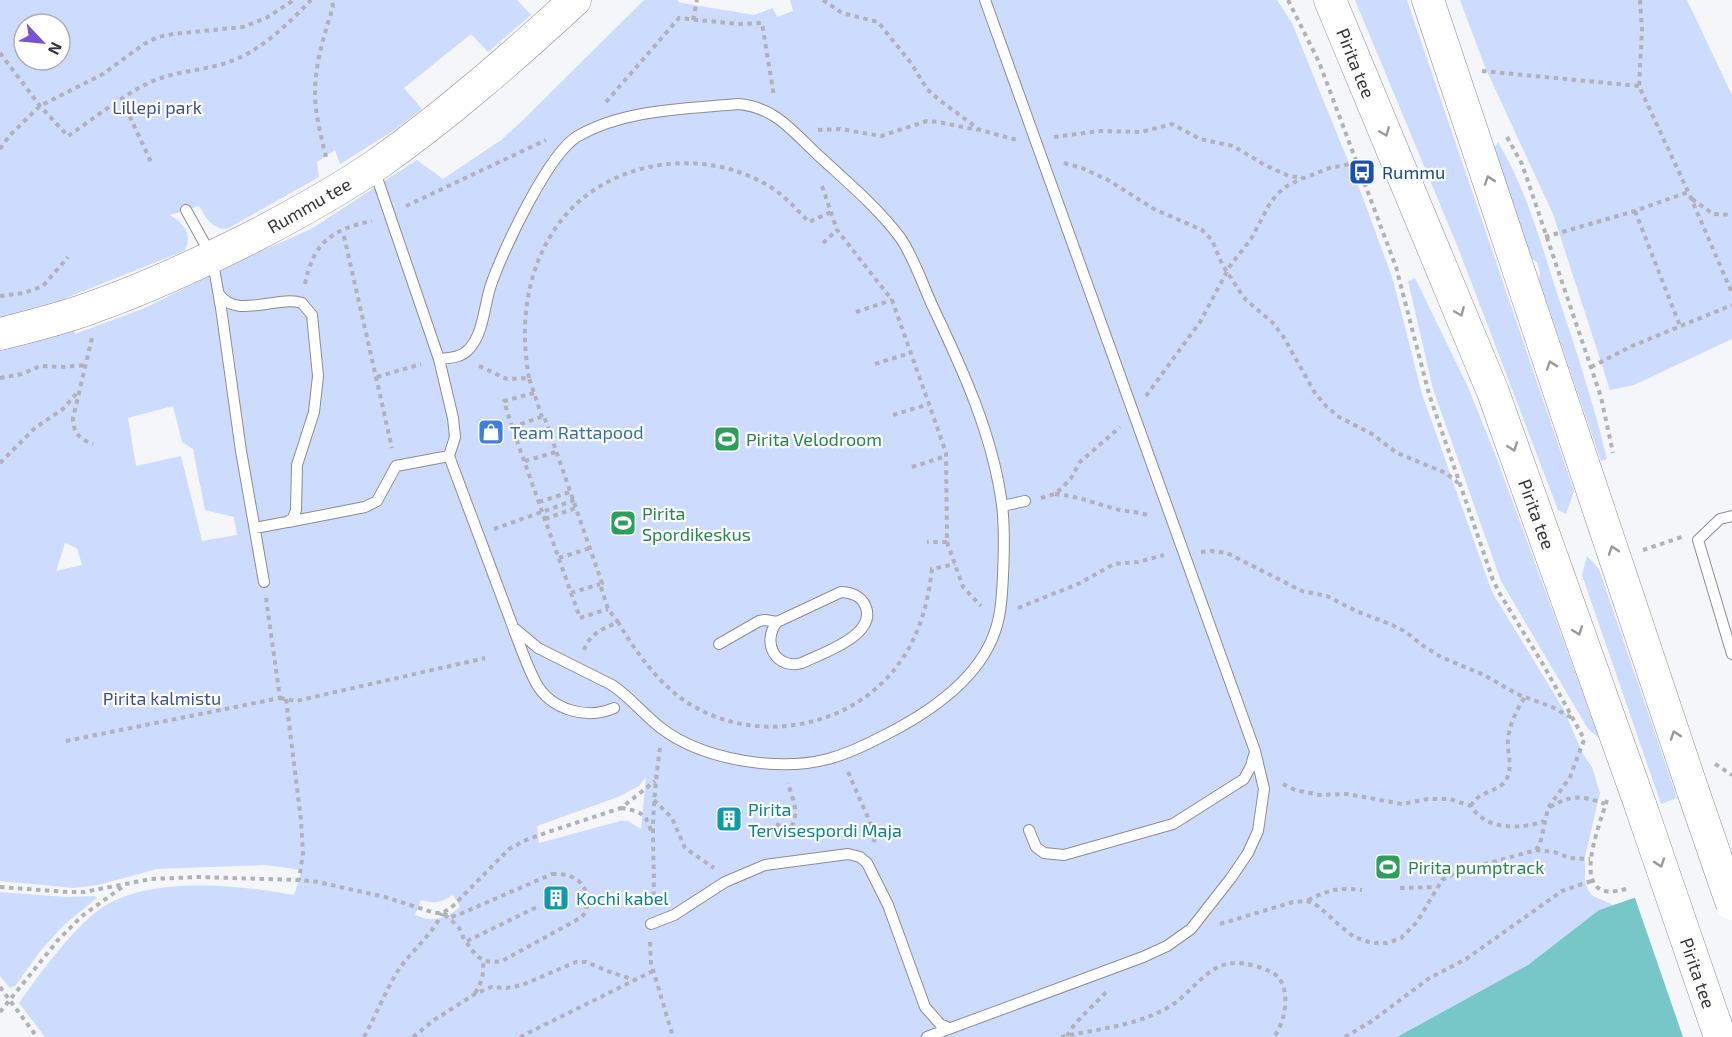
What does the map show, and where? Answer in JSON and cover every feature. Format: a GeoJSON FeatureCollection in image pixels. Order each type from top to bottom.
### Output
{"type":"FeatureCollection","features":[{"type":"Feature","properties":{"kind":"main road","name":"Rummu tee"},"geometry":{"type":"LineString","coordinates":[[0,334],[94,307],[212,257],[306,208],[374,167],[444,114],[575,0]]}},
{"type":"Feature","properties":{"kind":"main road","name":"Pirita tee"},"geometry":{"type":"LineString","coordinates":[[1330,0],[1493,392],[1641,807],[1720,1037]]}},
{"type":"Feature","properties":{"kind":"main road"},"geometry":{"type":"LineString","coordinates":[[1428,0],[1732,904]]}},
{"type":"Feature","properties":{"kind":"lane"},"geometry":{"type":"LineString","coordinates":[[927,1037],[1107,971],[1167,946],[1191,929],[1248,853],[1258,831],[1263,789],[1255,751],[985,0]]}},
{"type":"Feature","properties":{"kind":"lane"},"geometry":{"type":"LineString","coordinates":[[439,359],[459,356],[469,350],[476,339],[490,286],[516,228],[549,168],[576,137],[604,125],[656,111],[738,104],[752,105],[777,116],[861,194],[900,238],[947,336],[973,398],[993,459],[1002,506],[1004,555],[998,624],[983,655],[968,676],[947,696],[893,731],[828,759],[783,765],[724,758],[695,746],[662,729],[612,685],[538,648],[513,627]]}},
{"type":"Feature","properties":{"kind":"lane"},"geometry":{"type":"LineString","coordinates":[[374,167],[439,359],[453,418],[455,437],[449,456],[477,535],[537,683],[550,698],[566,709],[587,714],[614,708]]}},
{"type":"Feature","properties":{"kind":"lane"},"geometry":{"type":"LineString","coordinates":[[186,210],[212,257],[241,451],[264,582]]}},
{"type":"Feature","properties":{"kind":"lane"},"geometry":{"type":"LineString","coordinates":[[219,294],[230,304],[244,307],[286,301],[302,303],[312,315],[318,391],[314,412],[297,465],[296,510],[293,518],[287,522]]}},
{"type":"Feature","properties":{"kind":"lane"},"geometry":{"type":"LineString","coordinates":[[255,528],[365,507],[377,501],[396,466],[449,456]]}},
{"type":"Feature","properties":{"kind":"lane"},"geometry":{"type":"LineString","coordinates":[[1002,506],[1025,501]]}},
{"type":"Feature","properties":{"kind":"lane"},"geometry":{"type":"LineString","coordinates":[[1732,516],[1720,519],[1698,540],[1732,654]]}},
{"type":"Feature","properties":{"kind":"lane"},"geometry":{"type":"LineString","coordinates":[[719,644],[759,621],[777,622],[841,592],[847,592],[862,600],[867,611],[865,624],[859,634],[795,665],[780,660],[771,649],[770,635],[777,622]]}},
{"type":"Feature","properties":{"kind":"lane"},"geometry":{"type":"LineString","coordinates":[[1029,830],[1036,847],[1044,853],[1064,855],[1173,824],[1244,779],[1255,751]]}},
{"type":"Feature","properties":{"kind":"lane"},"geometry":{"type":"LineString","coordinates":[[651,924],[674,915],[725,882],[765,865],[848,854],[860,857],[867,863],[888,905],[925,1007],[940,1024],[949,1028]]}},
{"type":"Feature","properties":{"kind":"path"},"geometry":{"type":"LineString","coordinates":[[0,149],[10,135],[40,106],[103,74],[144,44],[158,37],[243,27],[266,18],[294,0]]}},
{"type":"Feature","properties":{"kind":"path"},"geometry":{"type":"LineString","coordinates":[[0,53],[40,106],[68,136],[142,87],[159,79],[239,57],[272,36],[311,0]]}},
{"type":"Feature","properties":{"kind":"path"},"geometry":{"type":"LineString","coordinates":[[327,157],[317,119],[315,95],[316,73],[333,7],[332,0]]}},
{"type":"Feature","properties":{"kind":"path"},"geometry":{"type":"LineString","coordinates":[[693,20],[697,0]]}},
{"type":"Feature","properties":{"kind":"path"},"geometry":{"type":"LineString","coordinates":[[824,0],[842,13],[878,22],[927,89],[980,130]]}},
{"type":"Feature","properties":{"kind":"path"},"geometry":{"type":"LineString","coordinates":[[1289,0],[1319,62],[1396,267],[1429,394],[1500,594],[1590,749]]}},
{"type":"Feature","properties":{"kind":"path"},"geometry":{"type":"LineString","coordinates":[[1640,0],[1642,30],[1639,86],[1732,293]]}},
{"type":"Feature","properties":{"kind":"path"},"geometry":{"type":"LineString","coordinates":[[605,103],[679,18],[738,24],[762,23],[777,116]]}},
{"type":"Feature","properties":{"kind":"path"},"geometry":{"type":"LineString","coordinates":[[1477,70],[1639,86]]}},
{"type":"Feature","properties":{"kind":"path"},"geometry":{"type":"LineString","coordinates":[[122,100],[152,164]]}},
{"type":"Feature","properties":{"kind":"path"},"geometry":{"type":"LineString","coordinates":[[788,127],[809,130],[840,129],[881,136],[927,121],[980,130],[1037,145],[1059,161],[1108,180],[1154,209],[1202,230],[1212,240],[1227,272],[1246,300],[1272,322],[1283,336],[1315,393],[1326,406],[1339,417],[1372,434],[1397,453],[1446,473],[1460,485]]}},
{"type":"Feature","properties":{"kind":"path"},"geometry":{"type":"LineString","coordinates":[[1037,145],[1092,132],[1141,132],[1172,124],[1200,139],[1233,146],[1289,176],[1304,178]]}},
{"type":"Feature","properties":{"kind":"path"},"geometry":{"type":"LineString","coordinates":[[302,303],[309,265],[321,244],[333,235],[354,225],[375,221],[548,139],[576,137]]}},
{"type":"Feature","properties":{"kind":"path"},"geometry":{"type":"LineString","coordinates":[[1357,161],[1332,167],[1304,178],[1277,194],[1251,239],[1227,272],[1200,322],[1143,400],[1116,432],[1080,462],[1071,478],[1054,494],[1074,496],[1112,508],[1142,513],[1211,550],[1227,553],[1302,591],[1327,596],[1356,611],[1390,624],[1406,632],[1441,657],[1484,675],[1574,719]]}},
{"type":"Feature","properties":{"kind":"path"},"geometry":{"type":"LineString","coordinates":[[618,622],[608,609],[600,584],[602,583],[574,500],[529,378],[525,320],[536,268],[553,232],[574,207],[604,185],[630,172],[678,162],[732,169],[762,182],[789,201],[809,222],[831,212]]}},
{"type":"Feature","properties":{"kind":"path"},"geometry":{"type":"LineString","coordinates":[[822,187],[837,230],[892,300],[946,456],[947,542],[963,587]]}},
{"type":"Feature","properties":{"kind":"path"},"geometry":{"type":"LineString","coordinates":[[1545,237],[1635,211],[1688,192]]}},
{"type":"Feature","properties":{"kind":"path"},"geometry":{"type":"LineString","coordinates":[[1691,198],[1713,214],[1732,215]]}},
{"type":"Feature","properties":{"kind":"path"},"geometry":{"type":"LineString","coordinates":[[1635,211],[1680,326]]}},
{"type":"Feature","properties":{"kind":"path"},"geometry":{"type":"LineString","coordinates":[[823,243],[837,230]]}},
{"type":"Feature","properties":{"kind":"path"},"geometry":{"type":"LineString","coordinates":[[344,236],[396,466]]}},
{"type":"Feature","properties":{"kind":"path"},"geometry":{"type":"LineString","coordinates":[[0,296],[24,293],[43,286],[68,257]]}},
{"type":"Feature","properties":{"kind":"path"},"geometry":{"type":"LineString","coordinates":[[856,312],[892,300]]}},
{"type":"Feature","properties":{"kind":"path"},"geometry":{"type":"LineString","coordinates":[[1591,367],[1632,346],[1732,305]]}},
{"type":"Feature","properties":{"kind":"path"},"geometry":{"type":"LineString","coordinates":[[93,444],[78,436],[73,428],[73,417],[92,336],[94,307]]}},
{"type":"Feature","properties":{"kind":"path"},"geometry":{"type":"LineString","coordinates":[[875,364],[910,353]]}},
{"type":"Feature","properties":{"kind":"path"},"geometry":{"type":"LineString","coordinates":[[459,356],[507,379],[529,378]]}},
{"type":"Feature","properties":{"kind":"path"},"geometry":{"type":"LineString","coordinates":[[377,377],[439,359]]}},
{"type":"Feature","properties":{"kind":"path"},"geometry":{"type":"LineString","coordinates":[[0,378],[22,374],[40,366],[64,367],[86,364]]}},
{"type":"Feature","properties":{"kind":"path"},"geometry":{"type":"LineString","coordinates":[[0,463],[35,428],[63,409],[78,392]]}},
{"type":"Feature","properties":{"kind":"path"},"geometry":{"type":"LineString","coordinates":[[534,393],[504,401],[512,427],[580,618],[608,609]]}},
{"type":"Feature","properties":{"kind":"path"},"geometry":{"type":"LineString","coordinates":[[893,415],[928,404]]}},
{"type":"Feature","properties":{"kind":"path"},"geometry":{"type":"LineString","coordinates":[[512,427],[542,417]]}},
{"type":"Feature","properties":{"kind":"path"},"geometry":{"type":"LineString","coordinates":[[525,461],[556,452]]}},
{"type":"Feature","properties":{"kind":"path"},"geometry":{"type":"LineString","coordinates":[[912,467],[946,456]]}},
{"type":"Feature","properties":{"kind":"path"},"geometry":{"type":"LineString","coordinates":[[539,502],[570,492]]}},
{"type":"Feature","properties":{"kind":"path"},"geometry":{"type":"LineString","coordinates":[[477,535],[574,500]]}},
{"type":"Feature","properties":{"kind":"path"},"geometry":{"type":"LineString","coordinates":[[545,519],[576,508]]}},
{"type":"Feature","properties":{"kind":"path"},"geometry":{"type":"LineString","coordinates":[[1639,551],[1690,535],[1698,540]]}},
{"type":"Feature","properties":{"kind":"path"},"geometry":{"type":"LineString","coordinates":[[927,542],[947,542]]}},
{"type":"Feature","properties":{"kind":"path"},"geometry":{"type":"LineString","coordinates":[[559,558],[590,549]]}},
{"type":"Feature","properties":{"kind":"path"},"geometry":{"type":"LineString","coordinates":[[998,624],[1026,603],[1080,583],[1114,564],[1138,562],[1160,555],[1184,555],[1211,550]]}},
{"type":"Feature","properties":{"kind":"path"},"geometry":{"type":"LineString","coordinates":[[264,582],[301,820],[303,852],[299,880]]}},
{"type":"Feature","properties":{"kind":"path"},"geometry":{"type":"LineString","coordinates":[[571,593],[600,584]]}},
{"type":"Feature","properties":{"kind":"path"},"geometry":{"type":"LineString","coordinates":[[66,741],[283,699],[296,701],[485,658]]}},
{"type":"Feature","properties":{"kind":"path"},"geometry":{"type":"LineString","coordinates":[[1525,697],[1516,711],[1508,740],[1510,756],[1508,776],[1498,788],[1489,790],[1474,800],[1472,806],[1476,815],[1498,824],[1524,826],[1544,821]]}},
{"type":"Feature","properties":{"kind":"path"},"geometry":{"type":"LineString","coordinates":[[662,729],[655,781],[653,838],[655,875],[649,955],[673,1037]]}},
{"type":"Feature","properties":{"kind":"path"},"geometry":{"type":"LineString","coordinates":[[1536,850],[1543,833],[1548,808],[1570,777],[1584,740]]}},
{"type":"Feature","properties":{"kind":"path"},"geometry":{"type":"LineString","coordinates":[[1707,759],[1732,775]]}},
{"type":"Feature","properties":{"kind":"path"},"geometry":{"type":"LineString","coordinates":[[1260,773],[1294,790],[1320,795],[1347,794],[1402,804],[1428,799],[1450,799],[1472,806]]}},
{"type":"Feature","properties":{"kind":"path"},"geometry":{"type":"LineString","coordinates":[[850,775],[876,836]]}},
{"type":"Feature","properties":{"kind":"path"},"geometry":{"type":"LineString","coordinates":[[364,1037],[411,952],[439,922],[442,913],[451,908],[509,849],[526,840],[621,808],[655,781]]}},
{"type":"Feature","properties":{"kind":"path"},"geometry":{"type":"LineString","coordinates":[[1548,808],[1565,799],[1582,796],[1605,804]]}},
{"type":"Feature","properties":{"kind":"path"},"geometry":{"type":"LineString","coordinates":[[654,799],[672,818],[685,848],[696,856]]}},
{"type":"Feature","properties":{"kind":"path"},"geometry":{"type":"LineString","coordinates":[[776,824],[790,829],[797,817],[794,806]]}},
{"type":"Feature","properties":{"kind":"path"},"geometry":{"type":"LineString","coordinates":[[621,808],[637,810],[645,816],[653,838]]}},
{"type":"Feature","properties":{"kind":"path"},"geometry":{"type":"LineString","coordinates":[[1604,811],[1590,859],[1591,880],[1595,886],[1604,891],[1629,888]]}},
{"type":"Feature","properties":{"kind":"path"},"geometry":{"type":"LineString","coordinates":[[1307,901],[1318,906],[1354,936],[1372,943],[1387,943],[1401,938],[1417,922],[1436,887],[1442,880],[1456,872],[1536,850],[1554,852],[1570,858],[1590,859]]}},
{"type":"Feature","properties":{"kind":"path"},"geometry":{"type":"LineString","coordinates":[[0,887],[50,892],[84,892],[151,879],[199,877],[299,880],[385,897],[435,913],[442,913],[451,917],[552,874],[571,876],[582,885],[588,899],[586,912],[582,917],[502,961],[492,963],[483,961],[477,956],[459,927],[442,913]]}},
{"type":"Feature","properties":{"kind":"path"},"geometry":{"type":"LineString","coordinates":[[1345,1037],[1428,980],[1466,959],[1562,891],[1591,880]]}},
{"type":"Feature","properties":{"kind":"path"},"geometry":{"type":"LineString","coordinates":[[0,1012],[58,940],[82,916],[128,883]]}},
{"type":"Feature","properties":{"kind":"path"},"geometry":{"type":"LineString","coordinates":[[1400,888],[1436,887]]}},
{"type":"Feature","properties":{"kind":"path"},"geometry":{"type":"LineString","coordinates":[[1191,929],[1208,928],[1293,902],[1307,901],[1328,890],[1346,888],[1362,890]]}},
{"type":"Feature","properties":{"kind":"path"},"geometry":{"type":"LineString","coordinates":[[467,941],[539,906]]}},
{"type":"Feature","properties":{"kind":"path"},"geometry":{"type":"LineString","coordinates":[[475,994],[482,981],[483,961]]}},
{"type":"Feature","properties":{"kind":"path"},"geometry":{"type":"LineString","coordinates":[[413,1037],[434,1020],[475,994],[491,987],[507,988],[522,985],[576,962],[586,962],[635,980]]}},
{"type":"Feature","properties":{"kind":"path"},"geometry":{"type":"LineString","coordinates":[[1065,1037],[1135,1022],[1154,1015],[1175,1003],[1214,968],[1235,963],[1266,969],[1278,977],[1284,992],[1286,1009],[1275,1037]]}},
{"type":"Feature","properties":{"kind":"path"},"geometry":{"type":"LineString","coordinates":[[520,1037],[653,971]]}},
{"type":"Feature","properties":{"kind":"path"},"geometry":{"type":"LineString","coordinates":[[1065,1037],[1073,1025],[1107,991],[1110,981],[1107,971]]}},
{"type":"Feature","properties":{"kind":"path"},"geometry":{"type":"LineString","coordinates":[[0,987],[37,1037]]}},
{"type":"Feature","properties":{"kind":"green space"},"geometry":{"type":"Polygon","coordinates":[[[0,0],[517,0],[531,15],[488,52],[471,34],[404,88],[422,109],[396,129],[340,164],[335,150],[317,162],[319,177],[227,229],[213,225],[199,206],[170,215],[180,222],[188,235],[184,251],[66,298],[75,334],[145,308],[237,262],[311,229],[417,160],[443,179],[501,140],[644,0],[678,0],[682,3],[754,15],[773,8],[777,17],[793,11],[790,0],[1277,0],[1292,23],[1363,198],[1393,280],[1422,394],[1492,592],[1564,710],[1583,754],[1592,767],[1600,793],[1585,857],[1585,881],[1593,896],[1613,905],[1599,910],[1528,965],[1397,1037],[45,1037],[19,1003],[67,940],[100,909],[120,898],[168,887],[221,886],[294,895],[302,870],[265,865],[157,869],[98,885],[74,888],[0,881],[0,0]],[[173,406],[128,418],[136,466],[181,456],[202,541],[237,535],[234,517],[205,510],[193,449],[182,442],[173,406]],[[65,543],[56,571],[82,565],[77,548],[65,543]],[[646,777],[639,786],[618,797],[537,826],[539,843],[620,821],[628,821],[641,829],[646,777]],[[453,895],[437,902],[421,900],[415,915],[434,919],[449,914],[460,907],[453,895]]]}},
{"type":"Feature","properties":{"kind":"green space"},"geometry":{"type":"Polygon","coordinates":[[[1355,0],[1407,0],[1574,491],[1566,514],[1558,510],[1459,250],[1355,0]]]}},
{"type":"Feature","properties":{"kind":"green space"},"geometry":{"type":"Polygon","coordinates":[[[1460,0],[1687,0],[1732,95],[1732,339],[1634,385],[1610,390],[1553,214],[1485,67],[1460,0]]]}},
{"type":"Feature","properties":{"kind":"green space"},"geometry":{"type":"Polygon","coordinates":[[[1498,142],[1508,159],[1531,213],[1576,351],[1607,459],[1601,461],[1539,280],[1537,262],[1532,259],[1494,149],[1498,142]]]}},
{"type":"Feature","properties":{"kind":"green space"},"geometry":{"type":"Polygon","coordinates":[[[1415,278],[1468,387],[1497,459],[1599,738],[1588,729],[1501,581],[1433,389],[1408,281],[1415,278]]]}},
{"type":"Feature","properties":{"kind":"green space"},"geometry":{"type":"Polygon","coordinates":[[[1587,556],[1599,569],[1677,798],[1661,804],[1582,575],[1587,556]]]}},
{"type":"Feature","properties":{"kind":"green space"},"geometry":{"type":"Polygon","coordinates":[[[0,892],[65,897],[94,896],[97,898],[65,924],[41,950],[16,985],[10,988],[0,976],[0,892]]]}},
{"type":"Feature","properties":{"kind":"shaded area"},"geometry":{"type":"Polygon","coordinates":[[[1732,864],[1732,1037],[1397,1037],[1528,965],[1599,910],[1732,864]]]}},
{"type":"Feature","properties":{"kind":"pier"},"geometry":{"type":"Polygon","coordinates":[[[1732,861],[1732,1037],[1683,1037],[1634,895],[1732,861]]]}},
{"type":"Feature","properties":{"kind":"place","name":"Rummu"},"geometry":{"type":"Point","coordinates":[1362,172]}},
{"type":"Feature","properties":{"kind":"place","name":"Team Rattapood"},"geometry":{"type":"Point","coordinates":[491,432]}},
{"type":"Feature","properties":{"kind":"place","name":"Pirita Velodroom"},"geometry":{"type":"Point","coordinates":[727,439]}},
{"type":"Feature","properties":{"kind":"place","name":"Pirita Spordikeskus"},"geometry":{"type":"Point","coordinates":[623,523]}},
{"type":"Feature","properties":{"kind":"place","name":"Pirita Tervisespordi Maja"},"geometry":{"type":"Point","coordinates":[729,819]}},
{"type":"Feature","properties":{"kind":"place","name":"Pirita pumptrack"},"geometry":{"type":"Point","coordinates":[1388,867]}},
{"type":"Feature","properties":{"kind":"place","name":"Kochi kabel"},"geometry":{"type":"Point","coordinates":[556,898]}},
{"type":"Feature","properties":{"kind":"park label","name":"Lillepi park"},"geometry":{"type":"Point","coordinates":[157,107]}},
{"type":"Feature","properties":{"kind":"park label","name":"Pirita kalmistu"},"geometry":{"type":"Point","coordinates":[162,698]}}]}
